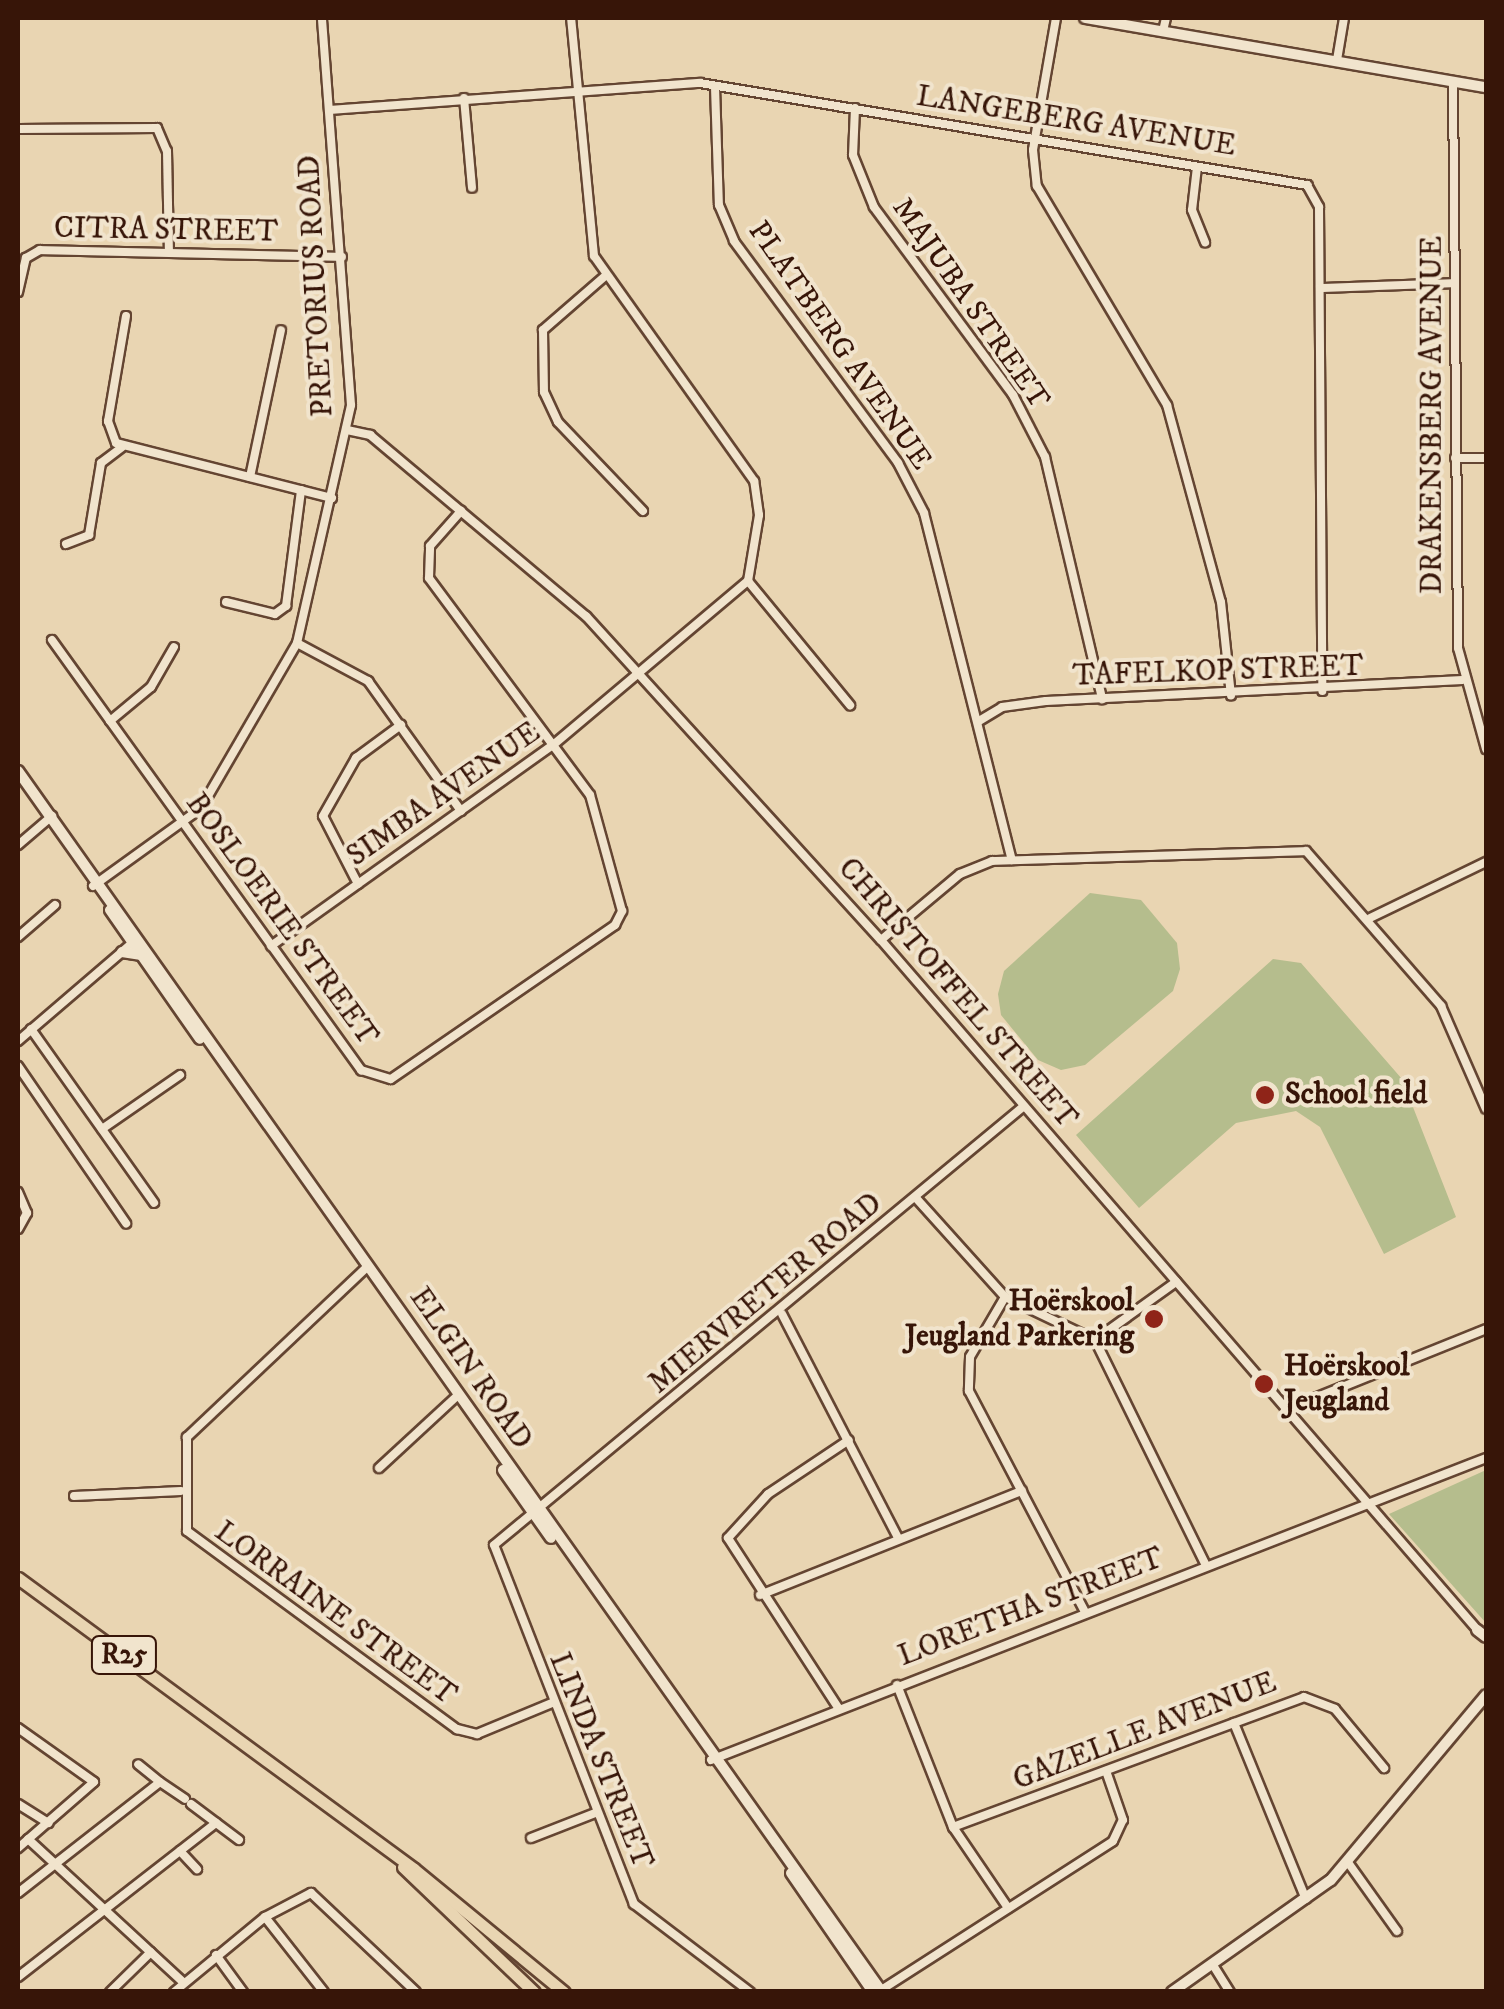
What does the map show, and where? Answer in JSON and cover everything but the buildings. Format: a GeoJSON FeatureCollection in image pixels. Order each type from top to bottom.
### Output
{"type":"FeatureCollection","features":[{"type":"Feature","properties":{"kind":"main road","name":"R25"},"geometry":{"type":"LineString","coordinates":[[18,1578],[399,1861],[564,1992]]}},
{"type":"Feature","properties":{"kind":"main road","name":"R25"},"geometry":{"type":"LineString","coordinates":[[399,1861],[534,1992]]}},
{"type":"Feature","properties":{"kind":"street","name":"PRETORIUS ROAD"},"geometry":{"type":"LineString","coordinates":[[96,884],[184,824],[297,643],[347,430],[342,257],[322,18]]}},
{"type":"Feature","properties":{"kind":"street"},"geometry":{"type":"LineString","coordinates":[[571,18],[592,249],[604,277],[754,482],[759,515],[748,581],[850,704]]}},
{"type":"Feature","properties":{"kind":"street"},"geometry":{"type":"LineString","coordinates":[[1056,18],[1035,140],[1051,223],[1130,332],[1167,404],[1224,614],[1231,695]]}},
{"type":"Feature","properties":{"kind":"street"},"geometry":{"type":"LineString","coordinates":[[1085,18],[1486,85]]}},
{"type":"Feature","properties":{"kind":"street"},"geometry":{"type":"LineString","coordinates":[[1164,31],[1166,18]]}},
{"type":"Feature","properties":{"kind":"street"},"geometry":{"type":"LineString","coordinates":[[1337,60],[1344,18]]}},
{"type":"Feature","properties":{"kind":"street","name":"DRAKENSBERG AVENUE"},"geometry":{"type":"LineString","coordinates":[[1450,79],[1462,680],[1486,749]]}},
{"type":"Feature","properties":{"kind":"street","name":"LANGEBERG AVENUE"},"geometry":{"type":"LineString","coordinates":[[330,110],[577,90],[714,86],[1197,166],[1312,190],[1320,288],[1322,691]]}},
{"type":"Feature","properties":{"kind":"street","name":"PLATBERG AVENUE"},"geometry":{"type":"LineString","coordinates":[[714,86],[717,180],[730,233],[913,487],[979,720],[1012,860]]}},
{"type":"Feature","properties":{"kind":"street"},"geometry":{"type":"LineString","coordinates":[[464,98],[472,188]]}},
{"type":"Feature","properties":{"kind":"street","name":"MAJUBA STREET"},"geometry":{"type":"LineString","coordinates":[[855,108],[854,155],[874,207],[1012,395],[1045,457],[1102,699]]}},
{"type":"Feature","properties":{"kind":"street"},"geometry":{"type":"LineString","coordinates":[[18,129],[157,128],[167,151],[169,252]]}},
{"type":"Feature","properties":{"kind":"street"},"geometry":{"type":"LineString","coordinates":[[1197,166],[1192,210],[1206,242]]}},
{"type":"Feature","properties":{"kind":"street","name":"CITRA STREET"},"geometry":{"type":"LineString","coordinates":[[18,292],[35,251],[342,257]]}},
{"type":"Feature","properties":{"kind":"street"},"geometry":{"type":"LineString","coordinates":[[604,277],[543,330],[544,392],[558,422],[643,510]]}},
{"type":"Feature","properties":{"kind":"street"},"geometry":{"type":"LineString","coordinates":[[1320,288],[1454,284]]}},
{"type":"Feature","properties":{"kind":"street"},"geometry":{"type":"LineString","coordinates":[[126,316],[108,420],[122,447],[332,498]]}},
{"type":"Feature","properties":{"kind":"street"},"geometry":{"type":"LineString","coordinates":[[250,478],[281,330]]}},
{"type":"Feature","properties":{"kind":"street","name":"CHRISTOFFEL STREET"},"geometry":{"type":"LineString","coordinates":[[347,430],[370,435],[586,616],[881,940],[1484,1636]]}},
{"type":"Feature","properties":{"kind":"street"},"geometry":{"type":"LineString","coordinates":[[66,544],[89,534],[101,463],[122,447]]}},
{"type":"Feature","properties":{"kind":"street"},"geometry":{"type":"LineString","coordinates":[[1455,458],[1486,458]]}},
{"type":"Feature","properties":{"kind":"street"},"geometry":{"type":"LineString","coordinates":[[226,602],[275,614],[286,606],[301,490]]}},
{"type":"Feature","properties":{"kind":"street","name":"BOSLOERIE STREET"},"geometry":{"type":"LineString","coordinates":[[52,640],[360,1070],[384,1080],[615,925],[622,902],[594,804],[429,578],[430,546],[461,511]]}},
{"type":"Feature","properties":{"kind":"street","name":"SIMBA AVENUE"},"geometry":{"type":"LineString","coordinates":[[271,946],[553,746],[640,677],[748,581]]}},
{"type":"Feature","properties":{"kind":"street"},"geometry":{"type":"LineString","coordinates":[[297,643],[368,681],[462,811]]}},
{"type":"Feature","properties":{"kind":"street"},"geometry":{"type":"LineString","coordinates":[[110,721],[150,687],[174,647]]}},
{"type":"Feature","properties":{"kind":"street","name":"TAFELKOP STREET"},"geometry":{"type":"LineString","coordinates":[[979,720],[1014,704],[1322,691],[1462,680]]}},
{"type":"Feature","properties":{"kind":"street"},"geometry":{"type":"LineString","coordinates":[[358,884],[323,816],[356,758],[401,725]]}},
{"type":"Feature","properties":{"kind":"street","name":"ELGIN ROAD"},"geometry":{"type":"LineString","coordinates":[[19,773],[455,1398],[878,1991]]}},
{"type":"Feature","properties":{"kind":"street"},"geometry":{"type":"LineString","coordinates":[[18,845],[49,818]]}},
{"type":"Feature","properties":{"kind":"street"},"geometry":{"type":"LineString","coordinates":[[881,940],[960,874],[1012,860],[1306,851],[1370,918],[1442,1006],[1486,1109]]}},
{"type":"Feature","properties":{"kind":"street"},"geometry":{"type":"LineString","coordinates":[[1370,918],[1486,862]]}},
{"type":"Feature","properties":{"kind":"street"},"geometry":{"type":"LineString","coordinates":[[18,937],[55,905]]}},
{"type":"Feature","properties":{"kind":"street"},"geometry":{"type":"LineString","coordinates":[[18,1041],[135,941]]}},
{"type":"Feature","properties":{"kind":"street","name":"ELGIN ROAD"},"geometry":{"type":"LineString","coordinates":[[135,941],[141,955],[366,1269]]}},
{"type":"Feature","properties":{"kind":"street"},"geometry":{"type":"LineString","coordinates":[[122,952],[141,955]]}},
{"type":"Feature","properties":{"kind":"street"},"geometry":{"type":"LineString","coordinates":[[31,1029],[154,1203]]}},
{"type":"Feature","properties":{"kind":"street"},"geometry":{"type":"LineString","coordinates":[[18,1066],[126,1223]]}},
{"type":"Feature","properties":{"kind":"street"},"geometry":{"type":"LineString","coordinates":[[102,1129],[180,1075]]}},
{"type":"Feature","properties":{"kind":"street","name":"MIERVRETER ROAD"},"geometry":{"type":"LineString","coordinates":[[535,1509],[782,1314],[1024,1106]]}},
{"type":"Feature","properties":{"kind":"street"},"geometry":{"type":"LineString","coordinates":[[18,1192],[27,1213],[18,1229]]}},
{"type":"Feature","properties":{"kind":"street"},"geometry":{"type":"LineString","coordinates":[[916,1198],[1006,1297],[1095,1340],[1206,1564]]}},
{"type":"Feature","properties":{"kind":"street","name":"LORRAINE STREET"},"geometry":{"type":"LineString","coordinates":[[366,1269],[186,1437],[181,1491],[198,1544],[457,1729],[486,1732],[552,1703]]}},
{"type":"Feature","properties":{"kind":"street"},"geometry":{"type":"LineString","coordinates":[[1095,1340],[1176,1282]]}},
{"type":"Feature","properties":{"kind":"street"},"geometry":{"type":"LineString","coordinates":[[1006,1297],[968,1375],[1022,1491],[1086,1612]]}},
{"type":"Feature","properties":{"kind":"street"},"geometry":{"type":"LineString","coordinates":[[782,1314],[898,1538]]}},
{"type":"Feature","properties":{"kind":"street"},"geometry":{"type":"LineString","coordinates":[[1285,1410],[1486,1329]]}},
{"type":"Feature","properties":{"kind":"street"},"geometry":{"type":"LineString","coordinates":[[379,1468],[455,1398]]}},
{"type":"Feature","properties":{"kind":"street"},"geometry":{"type":"LineString","coordinates":[[839,1709],[734,1560],[733,1524],[850,1440]]}},
{"type":"Feature","properties":{"kind":"street","name":"LORETHA STREET"},"geometry":{"type":"LineString","coordinates":[[714,1758],[1486,1458]]}},
{"type":"Feature","properties":{"kind":"street"},"geometry":{"type":"LineString","coordinates":[[74,1496],[181,1491]]}},
{"type":"Feature","properties":{"kind":"street"},"geometry":{"type":"LineString","coordinates":[[760,1595],[1022,1491]]}},
{"type":"Feature","properties":{"kind":"street","name":"LINDA STREET"},"geometry":{"type":"LineString","coordinates":[[535,1509],[499,1536],[494,1553],[595,1813],[638,1910],[750,1992]]}},
{"type":"Feature","properties":{"kind":"street"},"geometry":{"type":"LineString","coordinates":[[896,1685],[953,1826],[1008,1908]]}},
{"type":"Feature","properties":{"kind":"street"},"geometry":{"type":"LineString","coordinates":[[1172,1992],[1308,1902],[1486,1695]]}},
{"type":"Feature","properties":{"kind":"street","name":"GAZELLE AVENUE"},"geometry":{"type":"LineString","coordinates":[[953,1826],[1234,1722],[1314,1697],[1384,1768]]}},
{"type":"Feature","properties":{"kind":"street"},"geometry":{"type":"LineString","coordinates":[[1234,1722],[1308,1902]]}},
{"type":"Feature","properties":{"kind":"street"},"geometry":{"type":"LineString","coordinates":[[18,1728],[94,1782],[18,1848]]}},
{"type":"Feature","properties":{"kind":"street"},"geometry":{"type":"LineString","coordinates":[[138,1764],[239,1840]]}},
{"type":"Feature","properties":{"kind":"street"},"geometry":{"type":"LineString","coordinates":[[878,1991],[1119,1833],[1106,1771]]}},
{"type":"Feature","properties":{"kind":"street"},"geometry":{"type":"LineString","coordinates":[[18,1893],[160,1782]]}},
{"type":"Feature","properties":{"kind":"street"},"geometry":{"type":"LineString","coordinates":[[18,1804],[48,1823]]}},
{"type":"Feature","properties":{"kind":"street"},"geometry":{"type":"LineString","coordinates":[[531,1838],[595,1813]]}},
{"type":"Feature","properties":{"kind":"street"},"geometry":{"type":"LineString","coordinates":[[18,1977],[216,1823]]}},
{"type":"Feature","properties":{"kind":"street"},"geometry":{"type":"LineString","coordinates":[[28,1839],[182,1982]]}},
{"type":"Feature","properties":{"kind":"street"},"geometry":{"type":"LineString","coordinates":[[180,1850],[197,1868]]}},
{"type":"Feature","properties":{"kind":"street"},"geometry":{"type":"LineString","coordinates":[[1347,1861],[1397,1931]]}},
{"type":"Feature","properties":{"kind":"street"},"geometry":{"type":"LineString","coordinates":[[174,1992],[216,1955],[300,1893],[332,1905],[416,1992]]}},
{"type":"Feature","properties":{"kind":"street"},"geometry":{"type":"LineString","coordinates":[[265,1917],[324,1992]]}},
{"type":"Feature","properties":{"kind":"street"},"geometry":{"type":"LineString","coordinates":[[110,1992],[151,1952]]}},
{"type":"Feature","properties":{"kind":"street"},"geometry":{"type":"LineString","coordinates":[[216,1955],[243,1992]]}},
{"type":"Feature","properties":{"kind":"street"},"geometry":{"type":"LineString","coordinates":[[1213,1965],[1230,1992]]}},
{"type":"Feature","properties":{"kind":"green space"},"geometry":{"type":"Polygon","coordinates":[[[1090,893],[1141,900],[1177,943],[1180,969],[1173,991],[1085,1065],[1061,1070],[1038,1060],[1001,1015],[998,994],[1004,971],[1090,893]]]}},
{"type":"Feature","properties":{"kind":"green space","name":"School field"},"geometry":{"type":"Polygon","coordinates":[[[1273,959],[1301,963],[1402,1079],[1456,1217],[1384,1254],[1320,1127],[1296,1111],[1236,1123],[1139,1208],[1076,1135],[1273,959]]]}},
{"type":"Feature","properties":{"kind":"green space"},"geometry":{"type":"Polygon","coordinates":[[[1486,1470],[1486,1623],[1389,1514],[1486,1470]]]}},
{"type":"Feature","properties":{"kind":"place","name":"School field"},"geometry":{"type":"Point","coordinates":[1265,1095]}},
{"type":"Feature","properties":{"kind":"place","name":"Hoërskool Jeugland Parkering"},"geometry":{"type":"Point","coordinates":[1154,1319]}},
{"type":"Feature","properties":{"kind":"place","name":"Hoërskool Jeugland"},"geometry":{"type":"Point","coordinates":[1264,1384]}}]}
